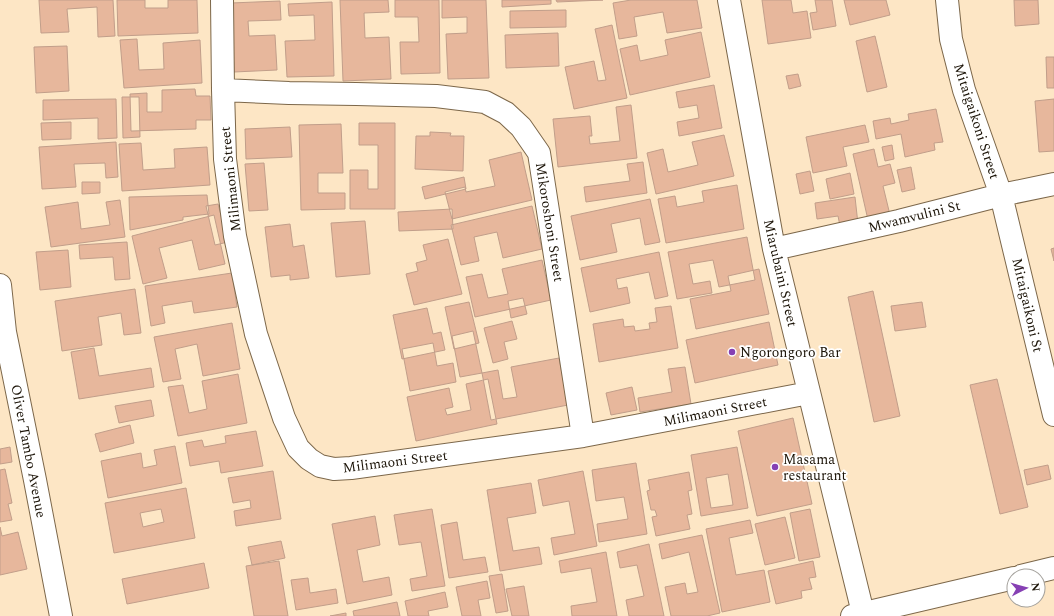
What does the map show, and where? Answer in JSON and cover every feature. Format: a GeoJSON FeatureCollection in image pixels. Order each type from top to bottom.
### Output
{"type":"FeatureCollection","features":[{"type":"Feature","properties":{"kind":"street","name":"Milimaoni Street"},"geometry":{"type":"LineString","coordinates":[[222,0],[225,159],[235,236],[256,334],[284,418],[298,448],[308,459],[320,466],[334,469],[351,468],[583,436],[809,394]]}},
{"type":"Feature","properties":{"kind":"street","name":"Miarubaini Street"},"geometry":{"type":"LineString","coordinates":[[728,0],[774,249],[809,394],[858,615]]}},
{"type":"Feature","properties":{"kind":"street","name":"Mitaigaikoni Street"},"geometry":{"type":"LineString","coordinates":[[947,0],[951,39],[964,90],[1002,194]]}},
{"type":"Feature","properties":{"kind":"street","name":"Mikoroshoni Street"},"geometry":{"type":"LineString","coordinates":[[223,90],[436,96],[485,102],[506,113],[521,127],[539,153],[583,436]]}},
{"type":"Feature","properties":{"kind":"street","name":"Mwamvulini St"},"geometry":{"type":"LineString","coordinates":[[774,249],[899,221],[1002,194],[1054,184]]}},
{"type":"Feature","properties":{"kind":"street","name":"Mitaigaikoni St"},"geometry":{"type":"LineString","coordinates":[[1002,194],[1054,414]]}},
{"type":"Feature","properties":{"kind":"street","name":"Oliver Tambo Avenue"},"geometry":{"type":"LineString","coordinates":[[0,285],[5,332],[61,616]]}},
{"type":"Feature","properties":{"kind":"street"},"geometry":{"type":"LineString","coordinates":[[858,615],[1006,580]]}},
{"type":"Feature","properties":{"kind":"building"},"geometry":{"type":"Polygon","coordinates":[[[39,0],[113,0],[115,36],[98,37],[97,7],[67,9],[69,32],[41,33],[39,0]]]}},
{"type":"Feature","properties":{"kind":"building"},"geometry":{"type":"Polygon","coordinates":[[[117,0],[145,0],[145,8],[168,8],[168,0],[197,0],[198,33],[118,36],[117,0]]]}},
{"type":"Feature","properties":{"kind":"building"},"geometry":{"type":"Polygon","coordinates":[[[340,0],[388,0],[389,12],[364,13],[365,38],[389,37],[391,79],[343,81],[340,0]]]}},
{"type":"Feature","properties":{"kind":"building"},"geometry":{"type":"Polygon","coordinates":[[[395,0],[439,0],[440,73],[401,74],[400,42],[419,42],[418,17],[395,17],[395,0]]]}},
{"type":"Feature","properties":{"kind":"building"},"geometry":{"type":"Polygon","coordinates":[[[442,0],[486,0],[489,78],[448,79],[446,34],[467,33],[467,17],[442,18],[442,0]]]}},
{"type":"Feature","properties":{"kind":"building"},"geometry":{"type":"Polygon","coordinates":[[[502,0],[551,0],[551,4],[502,7],[502,0]]]}},
{"type":"Feature","properties":{"kind":"building"},"geometry":{"type":"Polygon","coordinates":[[[556,0],[603,0],[557,2],[556,0]]]}},
{"type":"Feature","properties":{"kind":"building"},"geometry":{"type":"Polygon","coordinates":[[[631,0],[697,0],[702,28],[667,33],[663,12],[634,17],[637,36],[619,39],[613,3],[631,0]]]}},
{"type":"Feature","properties":{"kind":"building"},"geometry":{"type":"Polygon","coordinates":[[[762,0],[791,0],[793,13],[807,11],[811,38],[768,44],[762,0]]]}},
{"type":"Feature","properties":{"kind":"building"},"geometry":{"type":"Polygon","coordinates":[[[815,0],[832,0],[836,26],[813,30],[810,13],[817,12],[815,0]]]}},
{"type":"Feature","properties":{"kind":"building"},"geometry":{"type":"Polygon","coordinates":[[[844,0],[886,0],[890,15],[850,25],[844,0]]]}},
{"type":"Feature","properties":{"kind":"building"},"geometry":{"type":"Polygon","coordinates":[[[1014,0],[1038,0],[1039,24],[1015,26],[1014,0]]]}},
{"type":"Feature","properties":{"kind":"building"},"geometry":{"type":"Polygon","coordinates":[[[280,1],[281,20],[248,21],[249,36],[275,35],[277,70],[234,72],[231,3],[280,1]]]}},
{"type":"Feature","properties":{"kind":"building"},"geometry":{"type":"Polygon","coordinates":[[[332,2],[334,76],[287,77],[285,41],[315,40],[314,15],[289,16],[288,4],[332,2]]]}},
{"type":"Feature","properties":{"kind":"building"},"geometry":{"type":"Polygon","coordinates":[[[566,10],[566,27],[510,28],[510,11],[566,10]]]}},
{"type":"Feature","properties":{"kind":"building"},"geometry":{"type":"Polygon","coordinates":[[[612,25],[627,98],[574,109],[565,67],[594,61],[598,81],[606,80],[595,29],[612,25]]]}},
{"type":"Feature","properties":{"kind":"building"},"geometry":{"type":"Polygon","coordinates":[[[701,32],[710,77],[630,95],[620,49],[637,45],[640,61],[668,55],[665,40],[701,32]]]}},
{"type":"Feature","properties":{"kind":"building"},"geometry":{"type":"Polygon","coordinates":[[[558,33],[559,66],[506,68],[505,35],[558,33]]]}},
{"type":"Feature","properties":{"kind":"building"},"geometry":{"type":"Polygon","coordinates":[[[875,36],[887,87],[867,92],[856,41],[875,36]]]}},
{"type":"Feature","properties":{"kind":"building"},"geometry":{"type":"Polygon","coordinates":[[[137,39],[139,70],[164,69],[163,43],[200,40],[202,83],[124,88],[120,40],[137,39]]]}},
{"type":"Feature","properties":{"kind":"building"},"geometry":{"type":"Polygon","coordinates":[[[67,46],[69,91],[36,93],[34,47],[67,46]]]}},
{"type":"Feature","properties":{"kind":"building"},"geometry":{"type":"Polygon","coordinates":[[[1046,57],[1054,57],[1054,88],[1047,88],[1046,57]]]}},
{"type":"Feature","properties":{"kind":"building"},"geometry":{"type":"Polygon","coordinates":[[[798,74],[801,86],[789,89],[786,76],[798,74]]]}},
{"type":"Feature","properties":{"kind":"building"},"geometry":{"type":"Polygon","coordinates":[[[714,85],[722,128],[679,136],[677,122],[699,118],[697,105],[679,108],[676,92],[714,85]]]}},
{"type":"Feature","properties":{"kind":"building"},"geometry":{"type":"Polygon","coordinates":[[[195,89],[196,96],[210,96],[211,120],[196,120],[196,129],[131,131],[130,94],[147,93],[147,112],[162,112],[162,90],[195,89]]]}},
{"type":"Feature","properties":{"kind":"building"},"geometry":{"type":"Polygon","coordinates":[[[122,97],[139,97],[140,137],[123,138],[122,97]]]}},
{"type":"Feature","properties":{"kind":"building"},"geometry":{"type":"Polygon","coordinates":[[[116,99],[117,138],[98,139],[98,118],[43,120],[43,100],[116,99]]]}},
{"type":"Feature","properties":{"kind":"building"},"geometry":{"type":"Polygon","coordinates":[[[1054,99],[1054,151],[1039,152],[1035,101],[1054,99]]]}},
{"type":"Feature","properties":{"kind":"building"},"geometry":{"type":"Polygon","coordinates":[[[631,105],[637,158],[558,167],[553,119],[590,116],[592,136],[589,136],[590,144],[620,141],[616,107],[631,105]]]}},
{"type":"Feature","properties":{"kind":"building"},"geometry":{"type":"Polygon","coordinates":[[[936,109],[943,142],[934,143],[935,150],[905,157],[901,134],[876,139],[873,121],[890,118],[891,124],[909,120],[908,114],[936,109]]]}},
{"type":"Feature","properties":{"kind":"building"},"geometry":{"type":"Polygon","coordinates":[[[71,122],[71,139],[42,140],[41,123],[71,122]]]}},
{"type":"Feature","properties":{"kind":"building"},"geometry":{"type":"Polygon","coordinates":[[[359,123],[395,123],[395,209],[350,209],[350,170],[368,170],[368,189],[378,189],[378,145],[359,145],[359,123]]]}},
{"type":"Feature","properties":{"kind":"building"},"geometry":{"type":"Polygon","coordinates":[[[341,124],[343,173],[318,173],[318,193],[345,193],[345,209],[301,210],[299,125],[341,124]]]}},
{"type":"Feature","properties":{"kind":"building"},"geometry":{"type":"Polygon","coordinates":[[[865,125],[869,142],[843,147],[847,166],[813,173],[806,137],[865,125]]]}},
{"type":"Feature","properties":{"kind":"building"},"geometry":{"type":"Polygon","coordinates":[[[290,127],[292,157],[246,159],[245,129],[290,127]]]}},
{"type":"Feature","properties":{"kind":"building"},"geometry":{"type":"Polygon","coordinates":[[[430,132],[451,133],[450,136],[464,136],[463,171],[415,169],[416,136],[430,136],[430,132]]]}},
{"type":"Feature","properties":{"kind":"building"},"geometry":{"type":"Polygon","coordinates":[[[724,135],[734,176],[656,194],[647,153],[663,149],[668,172],[698,165],[692,142],[724,135]]]}},
{"type":"Feature","properties":{"kind":"building"},"geometry":{"type":"Polygon","coordinates":[[[116,142],[118,177],[106,178],[105,163],[74,164],[76,187],[42,189],[39,147],[116,142]]]}},
{"type":"Feature","properties":{"kind":"building"},"geometry":{"type":"Polygon","coordinates":[[[141,143],[143,170],[175,168],[174,149],[207,147],[210,185],[122,191],[119,144],[141,143]]]}},
{"type":"Feature","properties":{"kind":"building"},"geometry":{"type":"Polygon","coordinates":[[[892,145],[894,159],[885,161],[882,147],[892,145]]]}},
{"type":"Feature","properties":{"kind":"building"},"geometry":{"type":"Polygon","coordinates":[[[874,149],[878,167],[890,164],[895,183],[883,186],[890,215],[868,220],[853,154],[874,149]]]}},
{"type":"Feature","properties":{"kind":"building"},"geometry":{"type":"Polygon","coordinates":[[[521,152],[532,200],[452,219],[445,192],[465,187],[466,192],[495,186],[489,160],[521,152]]]}},
{"type":"Feature","properties":{"kind":"building"},"geometry":{"type":"Polygon","coordinates":[[[643,162],[647,193],[586,202],[584,187],[630,181],[627,164],[643,162]]]}},
{"type":"Feature","properties":{"kind":"building"},"geometry":{"type":"Polygon","coordinates":[[[264,163],[268,210],[249,211],[245,164],[264,163]]]}},
{"type":"Feature","properties":{"kind":"building"},"geometry":{"type":"Polygon","coordinates":[[[911,167],[915,189],[902,192],[897,170],[911,167]]]}},
{"type":"Feature","properties":{"kind":"building"},"geometry":{"type":"Polygon","coordinates":[[[810,171],[814,191],[800,194],[796,174],[810,171]]]}},
{"type":"Feature","properties":{"kind":"building"},"geometry":{"type":"Polygon","coordinates":[[[850,173],[854,194],[830,199],[826,179],[850,173]]]}},
{"type":"Feature","properties":{"kind":"building"},"geometry":{"type":"Polygon","coordinates":[[[464,177],[466,189],[425,199],[422,187],[464,177]]]}},
{"type":"Feature","properties":{"kind":"building"},"geometry":{"type":"Polygon","coordinates":[[[82,182],[100,182],[100,193],[82,194],[82,182]]]}},
{"type":"Feature","properties":{"kind":"building"},"geometry":{"type":"Polygon","coordinates":[[[737,185],[744,229],[666,243],[658,199],[675,196],[677,207],[704,202],[702,191],[737,185]]]}},
{"type":"Feature","properties":{"kind":"building"},"geometry":{"type":"Polygon","coordinates":[[[207,195],[209,214],[183,217],[183,220],[130,230],[129,197],[207,195]]]}},
{"type":"Feature","properties":{"kind":"building"},"geometry":{"type":"Polygon","coordinates":[[[855,197],[858,224],[840,226],[838,216],[817,219],[815,203],[855,197]]]}},
{"type":"Feature","properties":{"kind":"building"},"geometry":{"type":"Polygon","coordinates":[[[650,199],[660,242],[645,245],[640,218],[611,224],[617,252],[580,260],[571,216],[650,199]]]}},
{"type":"Feature","properties":{"kind":"building"},"geometry":{"type":"Polygon","coordinates":[[[120,200],[125,237],[51,247],[45,207],[78,202],[81,229],[110,225],[106,202],[120,200]]]}},
{"type":"Feature","properties":{"kind":"building"},"geometry":{"type":"Polygon","coordinates":[[[218,204],[228,242],[215,245],[206,206],[218,204]]]}},
{"type":"Feature","properties":{"kind":"building"},"geometry":{"type":"Polygon","coordinates":[[[532,206],[542,249],[503,258],[497,232],[474,237],[479,261],[461,265],[451,225],[532,206]]]}},
{"type":"Feature","properties":{"kind":"building"},"geometry":{"type":"Polygon","coordinates":[[[452,209],[453,229],[399,231],[398,212],[452,209]]]}},
{"type":"Feature","properties":{"kind":"building"},"geometry":{"type":"Polygon","coordinates":[[[214,215],[225,264],[199,270],[192,240],[159,248],[167,278],[143,284],[132,236],[214,215]]]}},
{"type":"Feature","properties":{"kind":"building"},"geometry":{"type":"Polygon","coordinates":[[[365,221],[370,274],[336,277],[331,223],[365,221]]]}},
{"type":"Feature","properties":{"kind":"building"},"geometry":{"type":"Polygon","coordinates":[[[290,224],[293,247],[304,245],[309,278],[290,280],[290,275],[271,277],[265,227],[290,224]]]}},
{"type":"Feature","properties":{"kind":"building"},"geometry":{"type":"Polygon","coordinates":[[[747,237],[755,280],[719,287],[713,260],[689,264],[693,284],[710,281],[712,293],[677,299],[668,252],[747,237]]]}},
{"type":"Feature","properties":{"kind":"building"},"geometry":{"type":"Polygon","coordinates":[[[448,239],[462,294],[414,305],[406,274],[418,271],[416,263],[427,260],[423,245],[448,239]]]}},
{"type":"Feature","properties":{"kind":"building"},"geometry":{"type":"Polygon","coordinates":[[[127,242],[130,279],[115,280],[113,257],[80,259],[79,245],[127,242]]]}},
{"type":"Feature","properties":{"kind":"building"},"geometry":{"type":"Polygon","coordinates":[[[1054,248],[1054,261],[1051,249],[1054,248]]]}},
{"type":"Feature","properties":{"kind":"building"},"geometry":{"type":"Polygon","coordinates":[[[68,250],[71,287],[40,290],[36,252],[68,250]]]}},
{"type":"Feature","properties":{"kind":"building"},"geometry":{"type":"Polygon","coordinates":[[[659,252],[668,296],[655,299],[649,272],[616,279],[618,289],[627,287],[630,303],[590,312],[581,268],[659,252]]]}},
{"type":"Feature","properties":{"kind":"building"},"geometry":{"type":"Polygon","coordinates":[[[542,260],[551,300],[475,317],[466,277],[482,274],[488,298],[508,294],[502,269],[542,260]]]}},
{"type":"Feature","properties":{"kind":"building"},"geometry":{"type":"Polygon","coordinates":[[[759,269],[769,314],[696,329],[690,299],[731,291],[728,276],[759,269]]]}},
{"type":"Feature","properties":{"kind":"building"},"geometry":{"type":"Polygon","coordinates":[[[232,273],[237,307],[194,313],[192,301],[162,306],[165,323],[151,326],[145,286],[232,273]]]}},
{"type":"Feature","properties":{"kind":"building"},"geometry":{"type":"Polygon","coordinates":[[[135,289],[141,333],[124,335],[121,313],[98,317],[102,345],[62,351],[55,301],[135,289]]]}},
{"type":"Feature","properties":{"kind":"building"},"geometry":{"type":"Polygon","coordinates":[[[873,291],[900,416],[874,422],[848,297],[873,291]]]}},
{"type":"Feature","properties":{"kind":"building"},"geometry":{"type":"Polygon","coordinates":[[[523,298],[527,314],[511,318],[508,301],[523,298]]]}},
{"type":"Feature","properties":{"kind":"building"},"geometry":{"type":"Polygon","coordinates":[[[469,302],[479,343],[454,349],[445,307],[469,302]]]}},
{"type":"Feature","properties":{"kind":"building"},"geometry":{"type":"Polygon","coordinates":[[[922,302],[926,327],[895,331],[891,306],[922,302]]]}},
{"type":"Feature","properties":{"kind":"building"},"geometry":{"type":"Polygon","coordinates":[[[671,306],[678,348],[599,362],[593,324],[623,319],[624,327],[634,326],[635,331],[650,329],[649,323],[657,322],[655,308],[671,306]]]}},
{"type":"Feature","properties":{"kind":"building"},"geometry":{"type":"Polygon","coordinates":[[[427,308],[433,334],[441,332],[445,350],[402,359],[393,315],[427,308]]]}},
{"type":"Feature","properties":{"kind":"building"},"geometry":{"type":"Polygon","coordinates":[[[512,321],[517,339],[504,342],[508,359],[493,363],[484,328],[512,321]]]}},
{"type":"Feature","properties":{"kind":"building","name":"Ngorongoro Bar"},"geometry":{"type":"Polygon","coordinates":[[[769,322],[778,365],[695,383],[686,340],[769,322]]]}},
{"type":"Feature","properties":{"kind":"building"},"geometry":{"type":"Polygon","coordinates":[[[232,323],[240,369],[203,376],[197,344],[175,349],[181,379],[163,382],[154,337],[232,323]]]}},
{"type":"Feature","properties":{"kind":"building"},"geometry":{"type":"Polygon","coordinates":[[[473,331],[482,373],[460,377],[452,336],[473,331]]]}},
{"type":"Feature","properties":{"kind":"building"},"geometry":{"type":"Polygon","coordinates":[[[433,343],[437,366],[453,363],[456,382],[410,391],[402,349],[433,343]]]}},
{"type":"Feature","properties":{"kind":"building"},"geometry":{"type":"Polygon","coordinates":[[[94,348],[99,376],[151,368],[154,387],[79,399],[71,352],[94,348]]]}},
{"type":"Feature","properties":{"kind":"building"},"geometry":{"type":"Polygon","coordinates":[[[559,358],[568,405],[491,420],[482,373],[498,370],[503,399],[517,397],[511,367],[559,358]]]}},
{"type":"Feature","properties":{"kind":"building"},"geometry":{"type":"Polygon","coordinates":[[[685,367],[691,404],[640,412],[638,398],[672,392],[668,369],[685,367]]]}},
{"type":"Feature","properties":{"kind":"building"},"geometry":{"type":"Polygon","coordinates":[[[238,374],[247,423],[178,436],[168,387],[183,385],[189,413],[207,409],[202,381],[238,374]]]}},
{"type":"Feature","properties":{"kind":"building"},"geometry":{"type":"Polygon","coordinates":[[[488,379],[497,424],[416,441],[407,397],[449,388],[453,407],[445,409],[447,415],[471,410],[466,384],[488,379]]]}},
{"type":"Feature","properties":{"kind":"building"},"geometry":{"type":"Polygon","coordinates":[[[997,379],[1028,507],[1000,514],[970,385],[997,379]]]}},
{"type":"Feature","properties":{"kind":"building"},"geometry":{"type":"Polygon","coordinates":[[[632,387],[637,410],[611,415],[606,393],[632,387]]]}},
{"type":"Feature","properties":{"kind":"building"},"geometry":{"type":"Polygon","coordinates":[[[151,400],[154,416],[119,423],[115,406],[151,400]]]}},
{"type":"Feature","properties":{"kind":"building","name":"Masama restaurant"},"geometry":{"type":"Polygon","coordinates":[[[793,418],[812,504],[757,516],[738,431],[793,418]]]}},
{"type":"Feature","properties":{"kind":"building"},"geometry":{"type":"Polygon","coordinates":[[[130,425],[134,443],[100,452],[95,434],[130,425]]]}},
{"type":"Feature","properties":{"kind":"building"},"geometry":{"type":"Polygon","coordinates":[[[256,431],[263,466],[221,473],[219,461],[190,466],[186,443],[202,440],[204,447],[226,443],[225,436],[256,431]]]}},
{"type":"Feature","properties":{"kind":"building"},"geometry":{"type":"Polygon","coordinates":[[[175,446],[182,483],[108,498],[101,461],[141,453],[143,468],[157,465],[154,450],[175,446]]]}},
{"type":"Feature","properties":{"kind":"building"},"geometry":{"type":"Polygon","coordinates":[[[10,447],[12,462],[0,464],[0,449],[10,447]]]}},
{"type":"Feature","properties":{"kind":"building"},"geometry":{"type":"Polygon","coordinates":[[[737,447],[748,508],[701,516],[691,455],[737,447]],[[728,474],[706,478],[711,508],[733,505],[728,474]]]}},
{"type":"Feature","properties":{"kind":"building"},"geometry":{"type":"Polygon","coordinates":[[[636,463],[647,534],[599,542],[597,524],[628,519],[624,497],[596,501],[592,470],[636,463]]]}},
{"type":"Feature","properties":{"kind":"building"},"geometry":{"type":"Polygon","coordinates":[[[1048,465],[1051,479],[1027,485],[1024,470],[1048,465]]]}},
{"type":"Feature","properties":{"kind":"building"},"geometry":{"type":"Polygon","coordinates":[[[5,469],[12,503],[8,504],[12,520],[0,522],[0,470],[5,469]]]}},
{"type":"Feature","properties":{"kind":"building"},"geometry":{"type":"Polygon","coordinates":[[[273,471],[281,519],[236,526],[234,511],[251,508],[250,500],[233,503],[228,478],[273,471]]]}},
{"type":"Feature","properties":{"kind":"building"},"geometry":{"type":"Polygon","coordinates":[[[583,471],[597,546],[554,555],[551,538],[575,534],[569,501],[543,506],[538,480],[583,471]]]}},
{"type":"Feature","properties":{"kind":"building"},"geometry":{"type":"Polygon","coordinates":[[[689,472],[692,490],[688,491],[692,514],[687,515],[690,529],[656,536],[652,517],[657,516],[655,510],[651,510],[647,491],[650,490],[648,480],[689,472]]]}},
{"type":"Feature","properties":{"kind":"building"},"geometry":{"type":"Polygon","coordinates":[[[531,483],[536,513],[507,518],[513,551],[539,547],[542,564],[500,571],[487,490],[531,483]]]}},
{"type":"Feature","properties":{"kind":"building"},"geometry":{"type":"Polygon","coordinates":[[[186,488],[195,538],[114,553],[105,503],[186,488]],[[161,509],[140,513],[143,527],[164,522],[161,509]]]}},
{"type":"Feature","properties":{"kind":"building"},"geometry":{"type":"Polygon","coordinates":[[[432,509],[445,586],[412,591],[410,579],[427,576],[421,542],[399,545],[394,515],[432,509]]]}},
{"type":"Feature","properties":{"kind":"building"},"geometry":{"type":"Polygon","coordinates":[[[810,509],[820,557],[799,561],[790,513],[810,509]]]}},
{"type":"Feature","properties":{"kind":"building"},"geometry":{"type":"Polygon","coordinates":[[[375,516],[380,545],[357,550],[363,582],[389,577],[392,595],[347,604],[332,524],[375,516]]]}},
{"type":"Feature","properties":{"kind":"building"},"geometry":{"type":"Polygon","coordinates":[[[785,517],[795,558],[765,565],[755,524],[785,517]]]}},
{"type":"Feature","properties":{"kind":"building"},"geometry":{"type":"Polygon","coordinates":[[[750,520],[753,533],[729,538],[736,575],[764,570],[770,602],[722,612],[706,529],[750,520]]]}},
{"type":"Feature","properties":{"kind":"building"},"geometry":{"type":"Polygon","coordinates":[[[457,522],[463,560],[485,557],[488,572],[449,578],[441,525],[457,522]]]}},
{"type":"Feature","properties":{"kind":"building"},"geometry":{"type":"Polygon","coordinates":[[[0,527],[2,536],[18,532],[27,569],[0,575],[0,527]]]}},
{"type":"Feature","properties":{"kind":"building"},"geometry":{"type":"Polygon","coordinates":[[[702,535],[720,613],[707,616],[671,616],[665,587],[685,583],[687,594],[698,592],[689,552],[662,559],[659,544],[702,535]]]}},
{"type":"Feature","properties":{"kind":"building"},"geometry":{"type":"Polygon","coordinates":[[[281,541],[285,558],[252,565],[248,547],[281,541]]]}},
{"type":"Feature","properties":{"kind":"building"},"geometry":{"type":"Polygon","coordinates":[[[649,544],[664,616],[629,616],[626,600],[644,596],[637,565],[620,568],[617,552],[649,544]]]}},
{"type":"Feature","properties":{"kind":"building"},"geometry":{"type":"Polygon","coordinates":[[[606,552],[617,616],[572,616],[571,606],[597,602],[591,568],[561,573],[559,561],[606,552]]]}},
{"type":"Feature","properties":{"kind":"building"},"geometry":{"type":"Polygon","coordinates":[[[279,561],[288,616],[254,616],[246,566],[279,561]]]}},
{"type":"Feature","properties":{"kind":"building"},"geometry":{"type":"Polygon","coordinates":[[[813,561],[816,577],[809,578],[812,589],[801,591],[802,598],[776,604],[768,571],[813,561]]]}},
{"type":"Feature","properties":{"kind":"building"},"geometry":{"type":"Polygon","coordinates":[[[204,563],[209,588],[127,604],[122,579],[204,563]]]}},
{"type":"Feature","properties":{"kind":"building"},"geometry":{"type":"Polygon","coordinates":[[[502,574],[508,611],[496,613],[489,576],[502,574]]]}},
{"type":"Feature","properties":{"kind":"building"},"geometry":{"type":"Polygon","coordinates":[[[308,578],[310,593],[336,589],[338,603],[296,610],[291,580],[308,578]]]}},
{"type":"Feature","properties":{"kind":"building"},"geometry":{"type":"Polygon","coordinates":[[[487,581],[490,598],[478,600],[481,616],[462,616],[456,587],[487,581]]]}},
{"type":"Feature","properties":{"kind":"building"},"geometry":{"type":"Polygon","coordinates":[[[524,586],[529,616],[512,616],[506,589],[524,586]]]}},
{"type":"Feature","properties":{"kind":"building"},"geometry":{"type":"Polygon","coordinates":[[[445,592],[448,607],[428,611],[429,616],[408,616],[405,601],[445,592]]]}},
{"type":"Feature","properties":{"kind":"building"},"geometry":{"type":"Polygon","coordinates":[[[397,602],[400,616],[354,616],[353,611],[397,602]]]}},
{"type":"Feature","properties":{"kind":"building"},"geometry":{"type":"Polygon","coordinates":[[[346,613],[346,616],[330,616],[346,613]]]}},
{"type":"Feature","properties":{"kind":"place","name":"Ngorongoro Bar"},"geometry":{"type":"Point","coordinates":[732,352]}},
{"type":"Feature","properties":{"kind":"place","name":"Masama restaurant"},"geometry":{"type":"Point","coordinates":[775,467]}}]}
